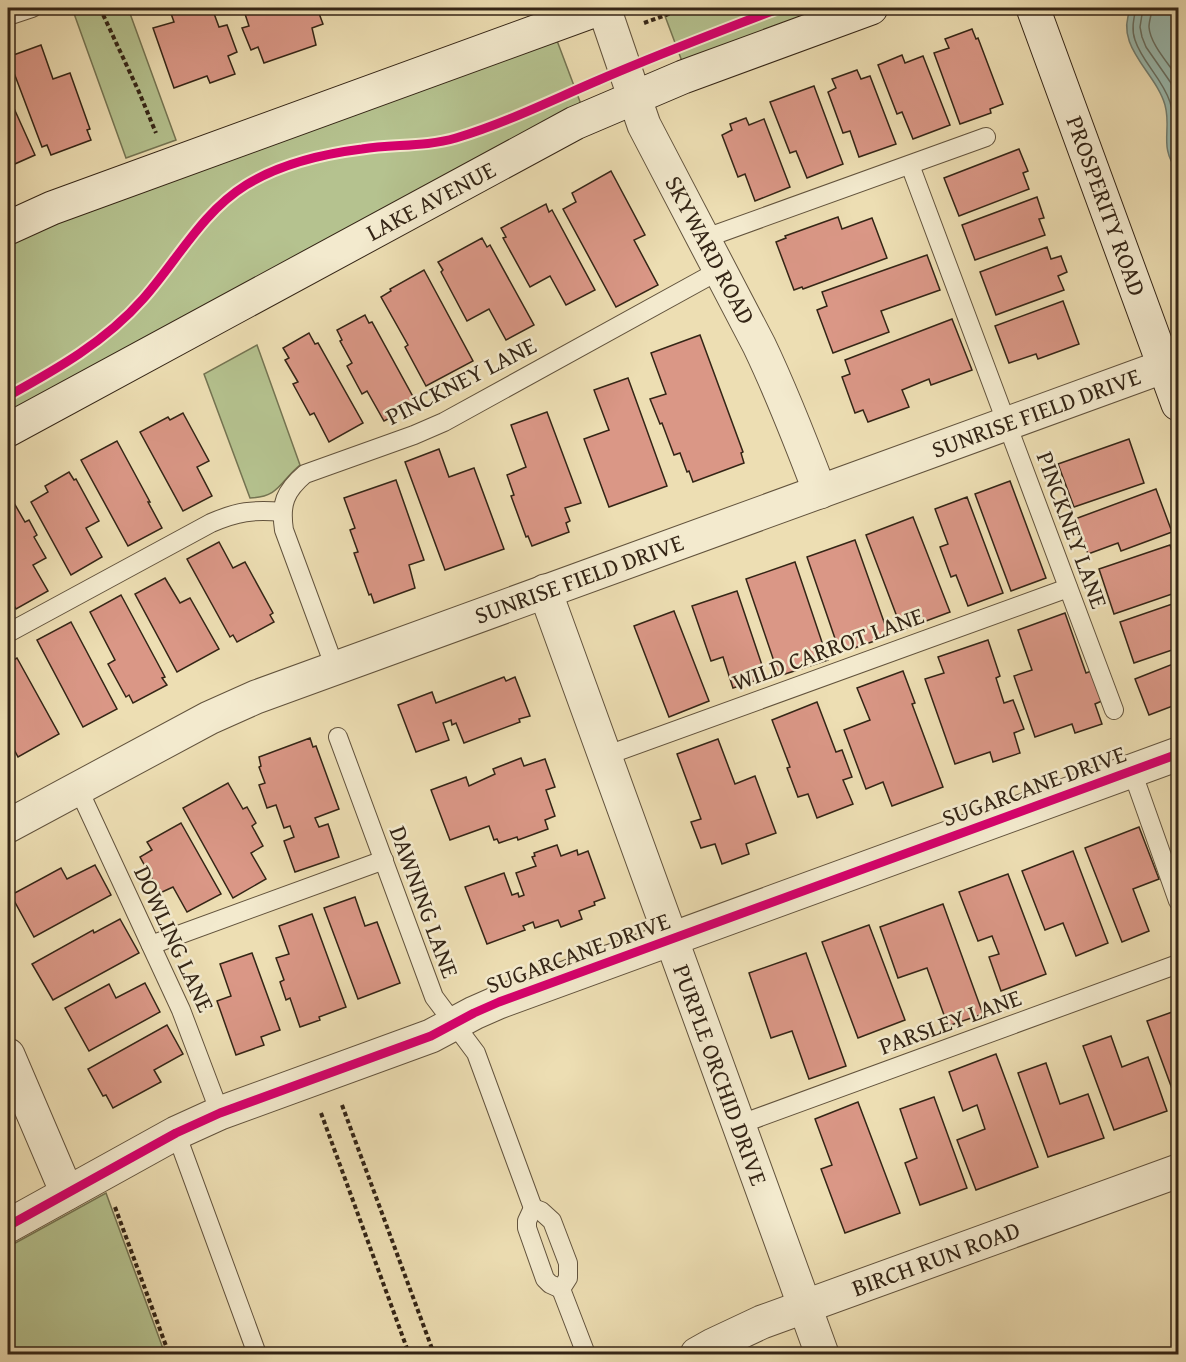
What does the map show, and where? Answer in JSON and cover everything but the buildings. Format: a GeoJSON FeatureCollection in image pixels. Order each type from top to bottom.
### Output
{"type":"FeatureCollection","features":[{"type":"Feature","properties":{"kind":"street","name":"SKYWARD ROAD"},"geometry":{"type":"LineString","coordinates":[[603,8],[644,125],[777,381],[820,492]]}},
{"type":"Feature","properties":{"kind":"street"},"geometry":{"type":"LineString","coordinates":[[8,228],[52,208],[603,8]]}},
{"type":"Feature","properties":{"kind":"street","name":"LAKE AVENUE"},"geometry":{"type":"LineString","coordinates":[[8,430],[575,123],[683,77],[871,8]]}},
{"type":"Feature","properties":{"kind":"street","name":"PROSPERITY ROAD"},"geometry":{"type":"LineString","coordinates":[[1034,8],[1179,404]]}},
{"type":"Feature","properties":{"kind":"street","name":"SUNRISE FIELD DRIVE"},"geometry":{"type":"LineString","coordinates":[[8,826],[256,697],[1165,366]]}},
{"type":"Feature","properties":{"kind":"street","name":"PURPLE ORCHID DRIVE"},"geometry":{"type":"LineString","coordinates":[[545,591],[822,1354]]}},
{"type":"Feature","properties":{"kind":"street","name":"SUGARCANE DRIVE"},"geometry":{"type":"LineString","coordinates":[[8,1226],[176,1133],[220,1113],[431,1036],[499,1002],[1179,754]]}},
{"type":"Feature","properties":{"kind":"street"},"geometry":{"type":"LineString","coordinates":[[8,1055],[67,1193]]}},
{"type":"Feature","properties":{"kind":"street","name":"BIRCH RUN ROAD"},"geometry":{"type":"LineString","coordinates":[[697,1354],[713,1344],[762,1322],[1179,1171]]}},
{"type":"Feature","properties":{"kind":"lane"},"geometry":{"type":"LineString","coordinates":[[8,16],[32,8]]}},
{"type":"Feature","properties":{"kind":"lane"},"geometry":{"type":"LineString","coordinates":[[703,239],[986,137]]}},
{"type":"Feature","properties":{"kind":"lane","name":"PINCKNEY LANE"},"geometry":{"type":"LineString","coordinates":[[910,165],[1114,710]]}},
{"type":"Feature","properties":{"kind":"lane","name":"PINCKNEY LANE"},"geometry":{"type":"LineString","coordinates":[[282,512],[286,495],[294,483],[305,474],[444,422],[720,270]]}},
{"type":"Feature","properties":{"kind":"lane"},"geometry":{"type":"LineString","coordinates":[[8,633],[211,523],[230,515],[266,510],[282,512],[284,530],[335,668]]}},
{"type":"Feature","properties":{"kind":"lane","name":"WILD CARROT LANE"},"geometry":{"type":"LineString","coordinates":[[605,756],[1068,588]]}},
{"type":"Feature","properties":{"kind":"lane","name":"DAWNING LANE"},"geometry":{"type":"LineString","coordinates":[[338,737],[434,998],[476,1053],[533,1208],[527,1221],[529,1236],[545,1279],[561,1289],[586,1354]]}},
{"type":"Feature","properties":{"kind":"lane"},"geometry":{"type":"LineString","coordinates":[[1131,771],[1179,901]]}},
{"type":"Feature","properties":{"kind":"lane","name":"DOWLING LANE"},"geometry":{"type":"LineString","coordinates":[[78,788],[193,1038],[220,1113]]}},
{"type":"Feature","properties":{"kind":"lane"},"geometry":{"type":"LineString","coordinates":[[151,945],[384,860]]}},
{"type":"Feature","properties":{"kind":"lane","name":"PARSLEY LANE"},"geometry":{"type":"LineString","coordinates":[[738,1125],[1179,964]]}},
{"type":"Feature","properties":{"kind":"lane"},"geometry":{"type":"LineString","coordinates":[[176,1133],[257,1354]]}},
{"type":"Feature","properties":{"kind":"lane","name":"DAWNING LANE"},"geometry":{"type":"LineString","coordinates":[[533,1208],[541,1211],[552,1221],[568,1263],[568,1278],[561,1289]]}},
{"type":"Feature","properties":{"kind":"path"},"geometry":{"type":"LineString","coordinates":[[100,8],[156,133]]}},
{"type":"Feature","properties":{"kind":"path"},"geometry":{"type":"LineString","coordinates":[[342,1105],[434,1354]]}},
{"type":"Feature","properties":{"kind":"path"},"geometry":{"type":"LineString","coordinates":[[321,1113],[409,1354]]}},
{"type":"Feature","properties":{"kind":"path"},"geometry":{"type":"LineString","coordinates":[[115,1207],[169,1354]]}},
{"type":"Feature","properties":{"kind":"green space"},"geometry":{"type":"Polygon","coordinates":[[[72,8],[128,8],[176,140],[126,158],[72,8]]]}},
{"type":"Feature","properties":{"kind":"green space"},"geometry":{"type":"Polygon","coordinates":[[[662,8],[836,8],[683,64],[662,8]]]}},
{"type":"Feature","properties":{"kind":"green space"},"geometry":{"type":"Polygon","coordinates":[[[556,38],[582,107],[8,419],[8,245],[40,229],[556,38]]]}},
{"type":"Feature","properties":{"kind":"green space"},"geometry":{"type":"Polygon","coordinates":[[[257,345],[300,465],[268,495],[250,498],[204,374],[257,345]]]}},
{"type":"Feature","properties":{"kind":"green space"},"geometry":{"type":"Polygon","coordinates":[[[106,1193],[165,1354],[8,1354],[8,1247],[106,1193]]]}},
{"type":"Feature","properties":{"kind":"water"},"geometry":{"type":"Polygon","coordinates":[[[1131,8],[1178,8],[1178,172],[1172,163],[1167,146],[1165,105],[1131,47],[1127,35],[1127,22],[1131,8]]]}},
{"type":"Feature","properties":{"kind":"cycle path"},"geometry":{"type":"LineString","coordinates":[[8,396],[80,354],[113,328],[143,299],[190,238],[216,209],[230,196],[259,178],[302,161],[332,154],[374,147],[433,143],[475,132],[644,61],[780,8]]}},
{"type":"Feature","properties":{"kind":"cycle path"},"geometry":{"type":"LineString","coordinates":[[8,1226],[176,1133],[220,1113],[431,1036],[499,1002],[1178,754]]}}]}
